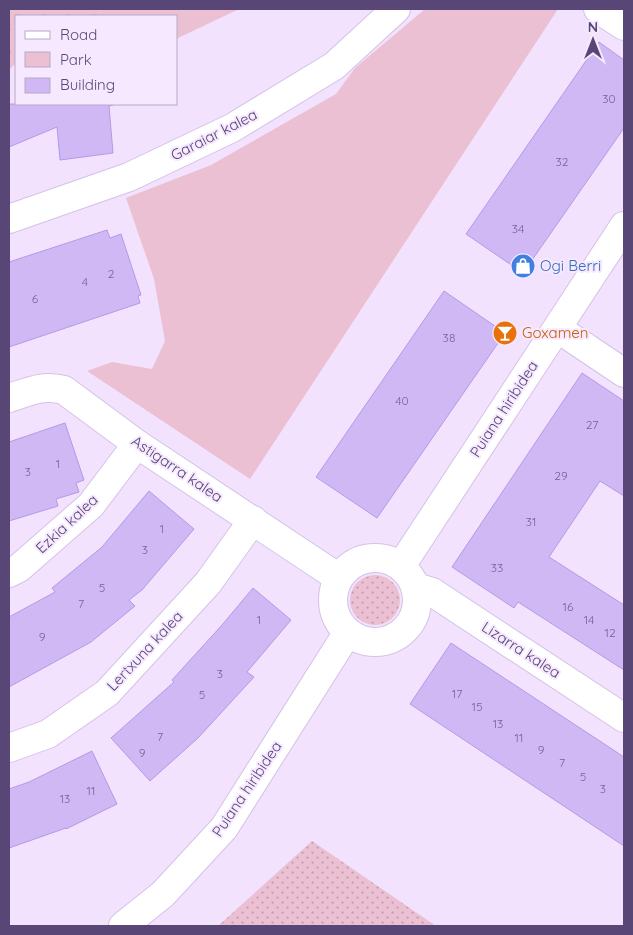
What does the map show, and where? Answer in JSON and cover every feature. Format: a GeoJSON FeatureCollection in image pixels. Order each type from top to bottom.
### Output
{"type":"FeatureCollection","features":[{"type":"Feature","properties":{"kind":"street","name":"Garaiar kalea"},"geometry":{"type":"LineString","coordinates":[[9,219],[129,177],[232,128],[334,66],[396,9]]}},
{"type":"Feature","properties":{"kind":"street"},"geometry":{"type":"LineString","coordinates":[[598,9],[624,26]]}},
{"type":"Feature","properties":{"kind":"street","name":"Puiana hiribidea"},"geometry":{"type":"LineString","coordinates":[[408,576],[557,328],[624,226]]}},
{"type":"Feature","properties":{"kind":"street"},"geometry":{"type":"LineString","coordinates":[[557,328],[624,373]]}},
{"type":"Feature","properties":{"kind":"street","name":"Astigarra kalea"},"geometry":{"type":"LineString","coordinates":[[9,398],[42,387],[64,390],[137,444],[340,578]]}},
{"type":"Feature","properties":{"kind":"street","name":"Ezkia kalea"},"geometry":{"type":"LineString","coordinates":[[9,573],[19,568],[91,505],[137,444]]}},
{"type":"Feature","properties":{"kind":"street","name":"Lertxuna kalea"},"geometry":{"type":"LineString","coordinates":[[9,748],[48,734],[107,693],[208,583],[253,520]]}},
{"type":"Feature","properties":{"kind":"street"},"geometry":{"type":"LineString","coordinates":[[375,558],[389,560],[408,576],[417,600],[415,614],[409,626],[399,635],[387,640],[374,642],[360,639],[348,632],[340,623],[333,601],[335,589],[340,578],[349,567],[361,560],[375,558]]}},
{"type":"Feature","properties":{"kind":"street","name":"Lizarra kalea"},"geometry":{"type":"LineString","coordinates":[[408,576],[624,718]]}},
{"type":"Feature","properties":{"kind":"street","name":"Puiana hiribidea"},"geometry":{"type":"LineString","coordinates":[[123,926],[163,894],[224,828],[348,632]]}},
{"type":"Feature","properties":{"kind":"green space"},"geometry":{"type":"Polygon","coordinates":[[[9,9],[97,9],[101,15],[15,15],[15,64],[9,70],[9,9]]]}},
{"type":"Feature","properties":{"kind":"green space"},"geometry":{"type":"Polygon","coordinates":[[[97,9],[239,9],[178,38],[178,15],[101,15],[97,9]]]}},
{"type":"Feature","properties":{"kind":"green space"},"geometry":{"type":"Polygon","coordinates":[[[425,9],[558,9],[250,479],[87,371],[112,362],[152,369],[165,341],[154,279],[126,198],[211,165],[336,94],[355,68],[425,9]]]}},
{"type":"Feature","properties":{"kind":"green space"},"geometry":{"type":"Polygon","coordinates":[[[370,575],[380,575],[393,582],[400,595],[400,605],[393,618],[380,625],[370,625],[361,621],[354,614],[350,605],[350,595],[354,586],[361,579],[370,575]]]}},
{"type":"Feature","properties":{"kind":"green space"},"geometry":{"type":"Polygon","coordinates":[[[312,841],[436,926],[218,926],[312,841]]]}},
{"type":"Feature","properties":{"kind":"building"},"geometry":{"type":"Polygon","coordinates":[[[599,42],[624,60],[624,128],[523,273],[466,234],[599,42]]]}},
{"type":"Feature","properties":{"kind":"building"},"geometry":{"type":"Polygon","coordinates":[[[9,104],[113,105],[109,106],[113,153],[60,160],[57,127],[9,147],[9,104]]]}},
{"type":"Feature","properties":{"kind":"building"},"geometry":{"type":"Polygon","coordinates":[[[107,230],[110,238],[121,234],[141,295],[138,296],[140,303],[9,347],[9,262],[107,230]]]}},
{"type":"Feature","properties":{"kind":"building"},"geometry":{"type":"Polygon","coordinates":[[[444,291],[505,333],[377,518],[316,477],[444,291]]]}},
{"type":"Feature","properties":{"kind":"building"},"geometry":{"type":"Polygon","coordinates":[[[582,373],[624,401],[624,496],[600,481],[549,557],[624,605],[624,670],[518,602],[514,608],[452,567],[582,373]]]}},
{"type":"Feature","properties":{"kind":"building"},"geometry":{"type":"Polygon","coordinates":[[[65,423],[84,480],[76,483],[79,492],[56,499],[58,506],[9,521],[9,442],[65,423]]]}},
{"type":"Feature","properties":{"kind":"building"},"geometry":{"type":"Polygon","coordinates":[[[149,491],[194,529],[142,590],[129,600],[135,606],[91,642],[9,687],[9,617],[55,592],[52,588],[102,547],[149,491]]]}},
{"type":"Feature","properties":{"kind":"building"},"geometry":{"type":"Polygon","coordinates":[[[253,588],[291,620],[247,672],[254,677],[198,738],[150,781],[111,738],[174,682],[172,680],[253,588]]]}},
{"type":"Feature","properties":{"kind":"building"},"geometry":{"type":"Polygon","coordinates":[[[451,643],[624,757],[624,846],[410,704],[451,643]]]}},
{"type":"Feature","properties":{"kind":"building"},"geometry":{"type":"Polygon","coordinates":[[[92,751],[117,804],[66,829],[9,848],[9,789],[29,782],[92,751]]]}},
{"type":"Feature","properties":{"kind":"place","name":"Ogi Berri"},"geometry":{"type":"Point","coordinates":[523,266]}},
{"type":"Feature","properties":{"kind":"place","name":"Goxamen"},"geometry":{"type":"Point","coordinates":[505,333]}}]}
